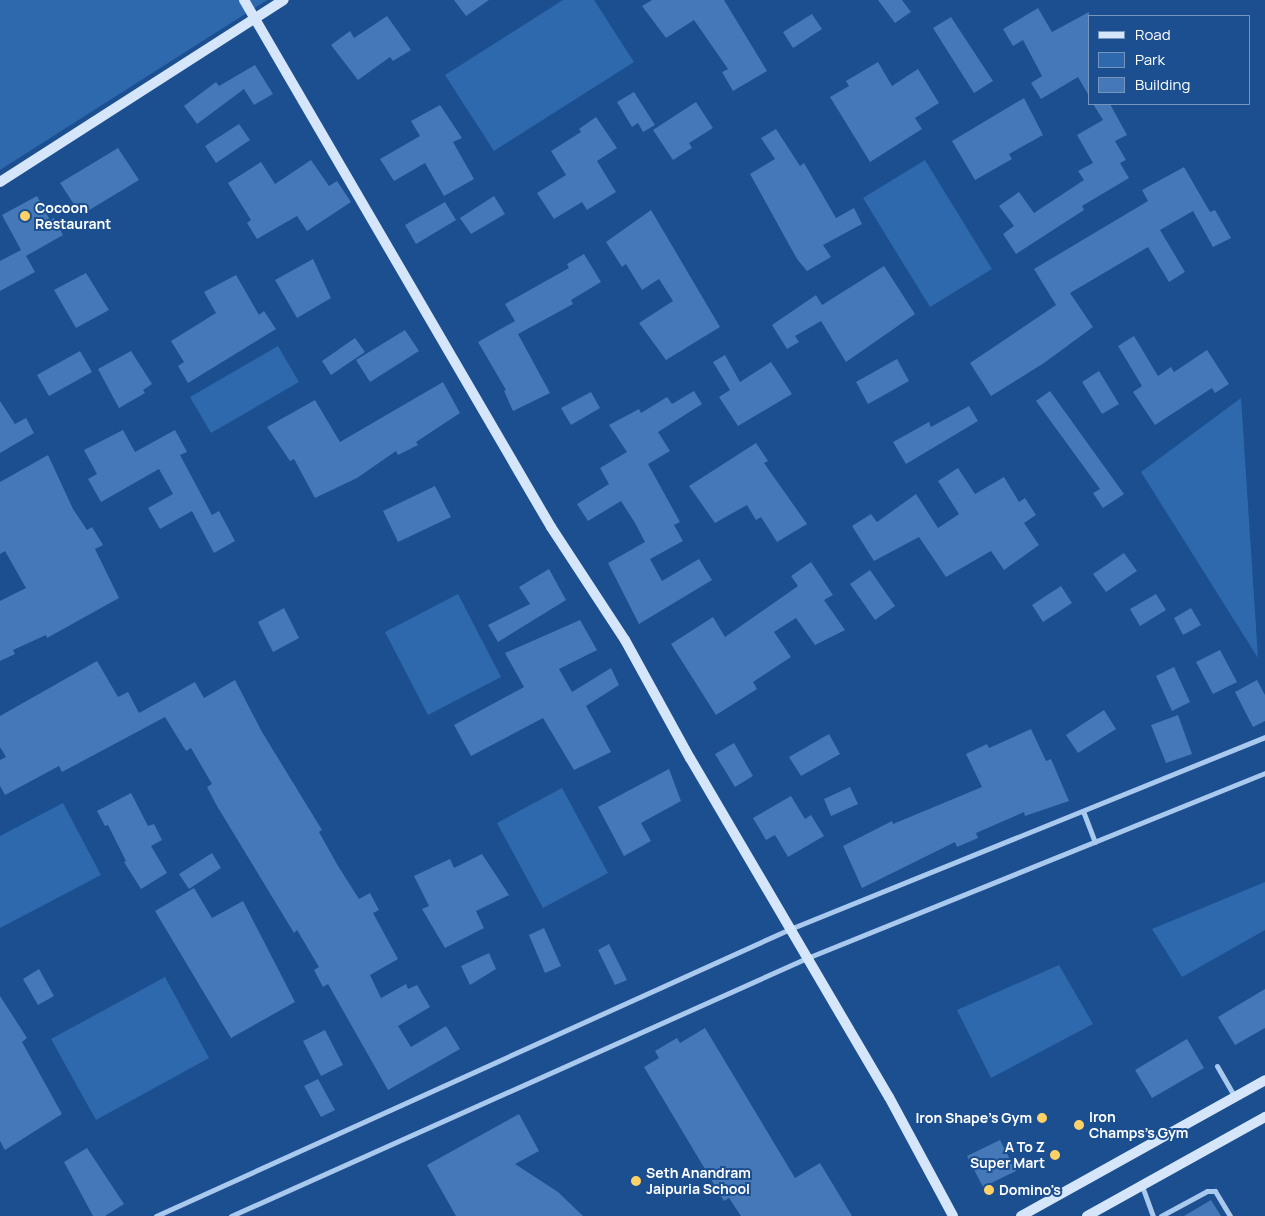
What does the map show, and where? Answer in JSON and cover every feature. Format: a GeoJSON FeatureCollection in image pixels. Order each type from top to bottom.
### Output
{"type":"FeatureCollection","features":[{"type":"Feature","properties":{"kind":"street"},"geometry":{"type":"LineString","coordinates":[[244,0],[551,527],[625,640],[690,758],[889,1097],[953,1216]]}},
{"type":"Feature","properties":{"kind":"street"},"geometry":{"type":"LineString","coordinates":[[0,182],[254,17],[284,0]]}},
{"type":"Feature","properties":{"kind":"street"},"geometry":{"type":"LineString","coordinates":[[156,1216],[790,929],[1265,737]]}},
{"type":"Feature","properties":{"kind":"street"},"geometry":{"type":"LineString","coordinates":[[232,1216],[807,958],[1265,773]]}},
{"type":"Feature","properties":{"kind":"street"},"geometry":{"type":"LineString","coordinates":[[1083,811],[1094,842]]}},
{"type":"Feature","properties":{"kind":"street"},"geometry":{"type":"LineString","coordinates":[[1217,1066],[1235,1097]]}},
{"type":"Feature","properties":{"kind":"street"},"geometry":{"type":"LineString","coordinates":[[1021,1216],[1265,1080]]}},
{"type":"Feature","properties":{"kind":"street"},"geometry":{"type":"LineString","coordinates":[[1087,1216],[1265,1117]]}},
{"type":"Feature","properties":{"kind":"street"},"geometry":{"type":"LineString","coordinates":[[1142,1186],[1153,1216]]}},
{"type":"Feature","properties":{"kind":"street"},"geometry":{"type":"LineString","coordinates":[[1161,1216],[1208,1191],[1214,1191],[1230,1216]]}},
{"type":"Feature","properties":{"kind":"green space"},"geometry":{"type":"Polygon","coordinates":[[[0,0],[267,0],[0,170],[0,0]]]}},
{"type":"Feature","properties":{"kind":"green space"},"geometry":{"type":"Polygon","coordinates":[[[563,0],[594,0],[634,62],[494,151],[445,75],[563,0]]]}},
{"type":"Feature","properties":{"kind":"green space"},"geometry":{"type":"Polygon","coordinates":[[[925,160],[992,269],[930,307],[863,198],[925,160]]]}},
{"type":"Feature","properties":{"kind":"green space"},"geometry":{"type":"Polygon","coordinates":[[[278,346],[299,382],[211,433],[190,397],[278,346]]]}},
{"type":"Feature","properties":{"kind":"green space"},"geometry":{"type":"Polygon","coordinates":[[[1241,398],[1258,658],[1141,472],[1241,398]]]}},
{"type":"Feature","properties":{"kind":"green space"},"geometry":{"type":"Polygon","coordinates":[[[458,594],[501,677],[428,715],[385,632],[458,594]]]}},
{"type":"Feature","properties":{"kind":"green space"},"geometry":{"type":"Polygon","coordinates":[[[562,788],[608,873],[543,908],[497,823],[562,788]]]}},
{"type":"Feature","properties":{"kind":"green space"},"geometry":{"type":"Polygon","coordinates":[[[63,803],[101,875],[0,928],[0,836],[63,803]]]}},
{"type":"Feature","properties":{"kind":"green space"},"geometry":{"type":"Polygon","coordinates":[[[1265,882],[1265,930],[1182,977],[1152,929],[1265,882]]]}},
{"type":"Feature","properties":{"kind":"green space"},"geometry":{"type":"Polygon","coordinates":[[[1059,965],[1093,1024],[991,1078],[957,1010],[1059,965]]]}},
{"type":"Feature","properties":{"kind":"green space"},"geometry":{"type":"Polygon","coordinates":[[[165,977],[209,1058],[96,1120],[51,1039],[165,977]]]}},
{"type":"Feature","properties":{"kind":"building"},"geometry":{"type":"Polygon","coordinates":[[[454,0],[489,0],[466,16],[454,0]]]}},
{"type":"Feature","properties":{"kind":"building"},"geometry":{"type":"Polygon","coordinates":[[[652,0],[724,0],[767,71],[733,91],[722,72],[728,69],[694,20],[666,38],[642,6],[652,0]]]}},
{"type":"Feature","properties":{"kind":"building"},"geometry":{"type":"Polygon","coordinates":[[[878,0],[902,0],[911,12],[895,23],[878,0]]]}},
{"type":"Feature","properties":{"kind":"building"},"geometry":{"type":"Polygon","coordinates":[[[1038,8],[1052,32],[1089,12],[1088,94],[1078,77],[1041,99],[1031,83],[1042,76],[1023,40],[1013,46],[1003,29],[1038,8]]]}},
{"type":"Feature","properties":{"kind":"building"},"geometry":{"type":"Polygon","coordinates":[[[812,14],[822,29],[793,48],[783,32],[812,14]]]}},
{"type":"Feature","properties":{"kind":"building"},"geometry":{"type":"Polygon","coordinates":[[[387,16],[411,50],[393,61],[390,57],[358,80],[331,45],[350,31],[354,38],[387,16]]]}},
{"type":"Feature","properties":{"kind":"building"},"geometry":{"type":"Polygon","coordinates":[[[951,17],[993,81],[974,93],[933,28],[951,17]]]}},
{"type":"Feature","properties":{"kind":"building"},"geometry":{"type":"Polygon","coordinates":[[[878,62],[892,86],[918,69],[939,103],[915,118],[922,129],[870,162],[830,97],[849,86],[846,81],[878,62]]]}},
{"type":"Feature","properties":{"kind":"building"},"geometry":{"type":"Polygon","coordinates":[[[255,65],[273,94],[254,105],[244,89],[197,124],[184,106],[216,82],[219,86],[255,65]]]}},
{"type":"Feature","properties":{"kind":"building"},"geometry":{"type":"Polygon","coordinates":[[[634,92],[655,125],[643,132],[638,123],[632,127],[617,102],[634,92]]]}},
{"type":"Feature","properties":{"kind":"building"},"geometry":{"type":"Polygon","coordinates":[[[1024,98],[1043,135],[1009,154],[1012,159],[975,180],[952,141],[1024,98]]]}},
{"type":"Feature","properties":{"kind":"building"},"geometry":{"type":"Polygon","coordinates":[[[696,102],[713,128],[689,143],[692,148],[673,160],[653,130],[696,102]]]}},
{"type":"Feature","properties":{"kind":"building"},"geometry":{"type":"Polygon","coordinates":[[[440,105],[462,138],[453,142],[474,179],[444,196],[425,163],[394,181],[380,159],[420,136],[411,121],[440,105]]]}},
{"type":"Feature","properties":{"kind":"building"},"geometry":{"type":"Polygon","coordinates":[[[1094,105],[1111,105],[1127,135],[1115,141],[1126,160],[1120,163],[1129,178],[1082,206],[1084,210],[1016,254],[1003,234],[1014,226],[999,206],[1019,192],[1034,213],[1084,180],[1078,171],[1093,163],[1077,135],[1103,120],[1094,105]]]}},
{"type":"Feature","properties":{"kind":"building"},"geometry":{"type":"Polygon","coordinates":[[[596,117],[617,148],[597,161],[616,192],[587,210],[582,202],[554,219],[537,193],[566,175],[551,151],[581,132],[579,129],[596,117]]]}},
{"type":"Feature","properties":{"kind":"building"},"geometry":{"type":"Polygon","coordinates":[[[239,124],[250,140],[216,163],[205,146],[239,124]]]}},
{"type":"Feature","properties":{"kind":"building"},"geometry":{"type":"Polygon","coordinates":[[[776,129],[800,166],[804,163],[836,218],[854,208],[862,224],[823,245],[831,257],[807,271],[797,259],[750,174],[775,159],[761,138],[776,129]]]}},
{"type":"Feature","properties":{"kind":"building"},"geometry":{"type":"Polygon","coordinates":[[[118,148],[139,180],[81,215],[60,183],[118,148]]]}},
{"type":"Feature","properties":{"kind":"building"},"geometry":{"type":"Polygon","coordinates":[[[311,160],[329,186],[337,181],[351,202],[307,231],[297,216],[257,239],[247,223],[251,220],[228,183],[261,162],[275,184],[311,160]]]}},
{"type":"Feature","properties":{"kind":"building"},"geometry":{"type":"Polygon","coordinates":[[[1184,167],[1210,212],[1215,210],[1231,238],[1213,247],[1193,211],[1160,230],[1185,272],[1169,282],[1148,247],[1070,293],[1093,327],[1044,363],[991,396],[970,363],[1056,305],[1034,269],[1148,201],[1142,190],[1184,167]]]}},
{"type":"Feature","properties":{"kind":"building"},"geometry":{"type":"Polygon","coordinates":[[[37,196],[50,220],[54,218],[63,235],[26,256],[35,272],[0,291],[0,261],[21,250],[2,215],[37,196]]]}},
{"type":"Feature","properties":{"kind":"building"},"geometry":{"type":"Polygon","coordinates":[[[494,196],[505,214],[471,234],[460,218],[494,196]]]}},
{"type":"Feature","properties":{"kind":"building"},"geometry":{"type":"Polygon","coordinates":[[[445,202],[456,220],[416,244],[405,225],[445,202]]]}},
{"type":"Feature","properties":{"kind":"building"},"geometry":{"type":"Polygon","coordinates":[[[651,210],[720,327],[666,360],[639,323],[673,301],[659,279],[642,290],[626,264],[622,267],[606,242],[651,210]]]}},
{"type":"Feature","properties":{"kind":"building"},"geometry":{"type":"Polygon","coordinates":[[[584,254],[601,282],[571,300],[573,304],[518,334],[550,393],[513,411],[504,391],[506,390],[478,342],[515,321],[505,304],[569,268],[567,264],[584,254]]]}},
{"type":"Feature","properties":{"kind":"building"},"geometry":{"type":"Polygon","coordinates":[[[313,259],[331,298],[297,318],[275,280],[313,259]]]}},
{"type":"Feature","properties":{"kind":"building"},"geometry":{"type":"Polygon","coordinates":[[[884,266],[915,314],[846,362],[821,321],[795,336],[799,342],[787,349],[772,325],[816,295],[822,305],[884,266]]]}},
{"type":"Feature","properties":{"kind":"building"},"geometry":{"type":"Polygon","coordinates":[[[86,273],[109,310],[76,328],[54,290],[86,273]]]}},
{"type":"Feature","properties":{"kind":"building"},"geometry":{"type":"Polygon","coordinates":[[[236,275],[259,315],[264,311],[276,329],[188,383],[178,366],[184,362],[171,341],[216,313],[204,292],[236,275]]]}},
{"type":"Feature","properties":{"kind":"building"},"geometry":{"type":"Polygon","coordinates":[[[405,330],[419,351],[370,382],[356,360],[405,330]]]}},
{"type":"Feature","properties":{"kind":"building"},"geometry":{"type":"Polygon","coordinates":[[[1134,336],[1158,376],[1171,367],[1174,372],[1207,350],[1229,384],[1215,393],[1212,388],[1155,425],[1133,392],[1142,386],[1118,346],[1134,336]]]}},
{"type":"Feature","properties":{"kind":"building"},"geometry":{"type":"Polygon","coordinates":[[[355,338],[365,352],[331,375],[322,361],[355,338]]]}},
{"type":"Feature","properties":{"kind":"building"},"geometry":{"type":"Polygon","coordinates":[[[80,351],[92,372],[49,396],[37,375],[80,351]]]}},
{"type":"Feature","properties":{"kind":"building"},"geometry":{"type":"Polygon","coordinates":[[[131,351],[152,384],[143,390],[145,393],[119,408],[98,369],[131,351]]]}},
{"type":"Feature","properties":{"kind":"building"},"geometry":{"type":"Polygon","coordinates":[[[725,355],[740,382],[771,362],[792,394],[738,426],[719,397],[730,390],[713,362],[725,355]]]}},
{"type":"Feature","properties":{"kind":"building"},"geometry":{"type":"Polygon","coordinates":[[[897,359],[909,381],[868,404],[856,382],[897,359]]]}},
{"type":"Feature","properties":{"kind":"building"},"geometry":{"type":"Polygon","coordinates":[[[1099,371],[1119,404],[1102,414],[1082,382],[1099,371]]]}},
{"type":"Feature","properties":{"kind":"building"},"geometry":{"type":"Polygon","coordinates":[[[443,382],[460,413],[416,442],[418,445],[398,455],[396,451],[357,478],[315,498],[294,459],[290,461],[267,427],[315,400],[340,442],[443,382]]]}},
{"type":"Feature","properties":{"kind":"building"},"geometry":{"type":"Polygon","coordinates":[[[694,391],[702,404],[658,432],[670,451],[648,464],[680,522],[674,525],[683,541],[650,559],[662,581],[699,559],[712,580],[639,624],[608,563],[645,542],[621,501],[588,521],[577,504],[609,484],[600,468],[627,452],[609,425],[639,409],[641,413],[667,397],[672,404],[694,391]]]}},
{"type":"Feature","properties":{"kind":"building"},"geometry":{"type":"Polygon","coordinates":[[[1050,391],[1124,494],[1103,508],[1093,493],[1100,489],[1036,401],[1050,391]]]}},
{"type":"Feature","properties":{"kind":"building"},"geometry":{"type":"Polygon","coordinates":[[[591,392],[600,408],[571,425],[561,408],[591,392]]]}},
{"type":"Feature","properties":{"kind":"building"},"geometry":{"type":"Polygon","coordinates":[[[0,401],[15,424],[26,418],[34,433],[0,453],[0,401]]]}},
{"type":"Feature","properties":{"kind":"building"},"geometry":{"type":"Polygon","coordinates":[[[969,406],[978,421],[906,464],[893,442],[929,422],[931,427],[969,406]]]}},
{"type":"Feature","properties":{"kind":"building"},"geometry":{"type":"Polygon","coordinates":[[[123,430],[135,452],[175,430],[187,452],[180,455],[212,515],[219,511],[235,541],[214,553],[192,511],[160,529],[148,508],[173,494],[159,469],[101,502],[88,479],[97,474],[84,450],[123,430]]]}},
{"type":"Feature","properties":{"kind":"building"},"geometry":{"type":"Polygon","coordinates":[[[756,443],[768,461],[764,463],[807,524],[777,542],[761,517],[756,520],[747,505],[715,523],[689,486],[756,443]]]}},
{"type":"Feature","properties":{"kind":"building"},"geometry":{"type":"Polygon","coordinates":[[[48,455],[73,509],[87,530],[92,527],[103,545],[95,549],[119,598],[47,638],[46,635],[13,650],[15,654],[0,661],[0,601],[26,588],[5,551],[0,554],[0,482],[48,455]]]}},
{"type":"Feature","properties":{"kind":"building"},"geometry":{"type":"Polygon","coordinates":[[[958,468],[975,494],[1004,477],[1019,502],[1025,498],[1036,515],[1024,523],[1039,545],[1004,570],[991,551],[946,577],[919,537],[874,561],[852,526],[871,514],[877,522],[916,494],[938,528],[959,514],[938,481],[958,468]]]}},
{"type":"Feature","properties":{"kind":"building"},"geometry":{"type":"Polygon","coordinates":[[[435,486],[451,517],[398,542],[383,511],[435,486]]]}},
{"type":"Feature","properties":{"kind":"building"},"geometry":{"type":"Polygon","coordinates":[[[1124,553],[1137,571],[1106,592],[1093,574],[1124,553]]]}},
{"type":"Feature","properties":{"kind":"building"},"geometry":{"type":"Polygon","coordinates":[[[811,562],[833,595],[824,600],[845,630],[815,645],[796,618],[774,632],[791,657],[753,682],[757,689],[716,715],[671,644],[713,617],[725,637],[798,586],[791,576],[811,562]]]}},
{"type":"Feature","properties":{"kind":"building"},"geometry":{"type":"Polygon","coordinates":[[[549,569],[566,600],[498,642],[488,625],[530,604],[519,587],[549,569]]]}},
{"type":"Feature","properties":{"kind":"building"},"geometry":{"type":"Polygon","coordinates":[[[870,570],[895,606],[875,620],[850,584],[870,570]]]}},
{"type":"Feature","properties":{"kind":"building"},"geometry":{"type":"Polygon","coordinates":[[[1061,586],[1072,603],[1043,622],[1032,605],[1061,586]]]}},
{"type":"Feature","properties":{"kind":"building"},"geometry":{"type":"Polygon","coordinates":[[[1156,594],[1166,610],[1140,626],[1130,609],[1156,594]]]}},
{"type":"Feature","properties":{"kind":"building"},"geometry":{"type":"Polygon","coordinates":[[[284,608],[299,638],[273,652],[258,622],[284,608]]]}},
{"type":"Feature","properties":{"kind":"building"},"geometry":{"type":"Polygon","coordinates":[[[1191,608],[1201,625],[1183,635],[1174,618],[1191,608]]]}},
{"type":"Feature","properties":{"kind":"building"},"geometry":{"type":"Polygon","coordinates":[[[580,620],[597,650],[559,669],[572,692],[611,668],[619,685],[586,706],[611,752],[574,770],[543,718],[471,756],[454,725],[524,687],[505,653],[580,620]]]}},
{"type":"Feature","properties":{"kind":"building"},"geometry":{"type":"Polygon","coordinates":[[[1220,650],[1237,682],[1213,694],[1196,662],[1220,650]]]}},
{"type":"Feature","properties":{"kind":"building"},"geometry":{"type":"Polygon","coordinates":[[[97,661],[118,697],[128,692],[139,713],[195,682],[204,698],[235,680],[262,732],[322,830],[319,832],[338,866],[359,899],[370,893],[379,910],[373,913],[398,959],[370,975],[381,998],[406,984],[408,989],[417,985],[430,1007],[398,1026],[411,1047],[446,1026],[460,1049],[388,1090],[328,984],[323,987],[314,970],[319,967],[297,930],[294,933],[217,806],[207,787],[212,784],[191,748],[186,751],[165,717],[62,772],[59,766],[5,795],[0,786],[0,760],[6,757],[0,747],[0,716],[97,661]]]}},
{"type":"Feature","properties":{"kind":"building"},"geometry":{"type":"Polygon","coordinates":[[[1174,667],[1190,702],[1172,711],[1156,676],[1174,667]]]}},
{"type":"Feature","properties":{"kind":"building"},"geometry":{"type":"Polygon","coordinates":[[[1257,680],[1265,695],[1265,721],[1253,727],[1235,692],[1257,680]]]}},
{"type":"Feature","properties":{"kind":"building"},"geometry":{"type":"Polygon","coordinates":[[[1104,710],[1116,729],[1078,753],[1066,735],[1104,710]]]}},
{"type":"Feature","properties":{"kind":"building"},"geometry":{"type":"Polygon","coordinates":[[[1178,715],[1192,754],[1166,763],[1151,725],[1178,715]]]}},
{"type":"Feature","properties":{"kind":"building"},"geometry":{"type":"Polygon","coordinates":[[[1031,729],[1046,761],[1051,759],[1069,801],[1025,816],[1024,812],[976,833],[978,838],[957,847],[955,842],[862,888],[843,846],[892,821],[893,824],[982,787],[966,754],[987,744],[989,748],[1031,729]]]}},
{"type":"Feature","properties":{"kind":"building"},"geometry":{"type":"Polygon","coordinates":[[[829,734],[840,754],[801,776],[789,757],[829,734]]]}},
{"type":"Feature","properties":{"kind":"building"},"geometry":{"type":"Polygon","coordinates":[[[734,743],[753,776],[735,787],[715,754],[734,743]]]}},
{"type":"Feature","properties":{"kind":"building"},"geometry":{"type":"Polygon","coordinates":[[[669,769],[681,801],[641,823],[651,841],[624,856],[598,807],[669,769]]]}},
{"type":"Feature","properties":{"kind":"building"},"geometry":{"type":"Polygon","coordinates":[[[850,787],[858,804],[831,816],[824,799],[850,787]]]}},
{"type":"Feature","properties":{"kind":"building"},"geometry":{"type":"Polygon","coordinates":[[[131,793],[148,826],[154,824],[162,840],[151,846],[167,873],[141,889],[124,862],[126,861],[108,825],[105,826],[97,811],[131,793]]]}},
{"type":"Feature","properties":{"kind":"building"},"geometry":{"type":"Polygon","coordinates":[[[791,796],[805,819],[811,815],[824,836],[788,857],[775,835],[766,840],[753,818],[791,796]]]}},
{"type":"Feature","properties":{"kind":"building"},"geometry":{"type":"Polygon","coordinates":[[[212,853],[221,868],[189,889],[179,874],[212,853]]]}},
{"type":"Feature","properties":{"kind":"building"},"geometry":{"type":"Polygon","coordinates":[[[482,854],[509,895],[476,911],[484,928],[445,948],[422,909],[429,906],[414,876],[450,859],[454,868],[482,854]]]}},
{"type":"Feature","properties":{"kind":"building"},"geometry":{"type":"Polygon","coordinates":[[[194,888],[212,918],[243,901],[295,1002],[231,1038],[155,911],[194,888]]]}},
{"type":"Feature","properties":{"kind":"building"},"geometry":{"type":"Polygon","coordinates":[[[544,928],[561,966],[545,973],[529,935],[544,928]]]}},
{"type":"Feature","properties":{"kind":"building"},"geometry":{"type":"Polygon","coordinates":[[[609,944],[627,980],[615,985],[598,950],[609,944]]]}},
{"type":"Feature","properties":{"kind":"building"},"geometry":{"type":"Polygon","coordinates":[[[489,953],[496,969],[470,985],[461,966],[489,953]]]}},
{"type":"Feature","properties":{"kind":"building"},"geometry":{"type":"Polygon","coordinates":[[[39,969],[54,996],[38,1005],[23,979],[39,969]]]}},
{"type":"Feature","properties":{"kind":"building"},"geometry":{"type":"Polygon","coordinates":[[[1265,989],[1265,1028],[1235,1045],[1218,1017],[1265,989]]]}},
{"type":"Feature","properties":{"kind":"building"},"geometry":{"type":"Polygon","coordinates":[[[0,996],[27,1038],[22,1042],[62,1114],[5,1150],[0,1141],[0,996]]]}},
{"type":"Feature","properties":{"kind":"building"},"geometry":{"type":"Polygon","coordinates":[[[705,1028],[795,1178],[820,1163],[852,1216],[741,1216],[729,1198],[724,1201],[644,1067],[659,1058],[655,1051],[677,1038],[680,1043],[705,1028]]]}},
{"type":"Feature","properties":{"kind":"building"},"geometry":{"type":"Polygon","coordinates":[[[325,1030],[343,1065],[321,1076],[303,1041],[325,1030]]]}},
{"type":"Feature","properties":{"kind":"building"},"geometry":{"type":"Polygon","coordinates":[[[1187,1039],[1204,1068],[1152,1098],[1135,1070],[1187,1039]]]}},
{"type":"Feature","properties":{"kind":"building"},"geometry":{"type":"Polygon","coordinates":[[[318,1079],[335,1110],[321,1117],[304,1086],[318,1079]]]}},
{"type":"Feature","properties":{"kind":"building"},"geometry":{"type":"Polygon","coordinates":[[[519,1114],[539,1151],[515,1164],[558,1192],[583,1216],[456,1216],[427,1165],[519,1114]]]}},
{"type":"Feature","properties":{"kind":"building"},"geometry":{"type":"Polygon","coordinates":[[[1000,1140],[1016,1171],[983,1187],[967,1156],[1000,1140]]]}},
{"type":"Feature","properties":{"kind":"building"},"geometry":{"type":"Polygon","coordinates":[[[87,1148],[124,1204],[105,1216],[93,1216],[64,1162],[87,1148]]]}},
{"type":"Feature","properties":{"kind":"building"},"geometry":{"type":"Polygon","coordinates":[[[1211,1200],[1221,1216],[1184,1216],[1211,1200]]]}},
{"type":"Feature","properties":{"kind":"place","name":"Cocoon Restaurant"},"geometry":{"type":"Point","coordinates":[25,216]}},
{"type":"Feature","properties":{"kind":"place","name":"Iron Shape's Gym"},"geometry":{"type":"Point","coordinates":[1042,1118]}},
{"type":"Feature","properties":{"kind":"place","name":"Iron Champs's Gym"},"geometry":{"type":"Point","coordinates":[1079,1125]}},
{"type":"Feature","properties":{"kind":"place","name":"A To Z Super Mart"},"geometry":{"type":"Point","coordinates":[1055,1155]}},
{"type":"Feature","properties":{"kind":"place","name":"Seth Anandram Jaipuria School"},"geometry":{"type":"Point","coordinates":[636,1181]}},
{"type":"Feature","properties":{"kind":"place","name":"Domino's"},"geometry":{"type":"Point","coordinates":[989,1190]}}]}
